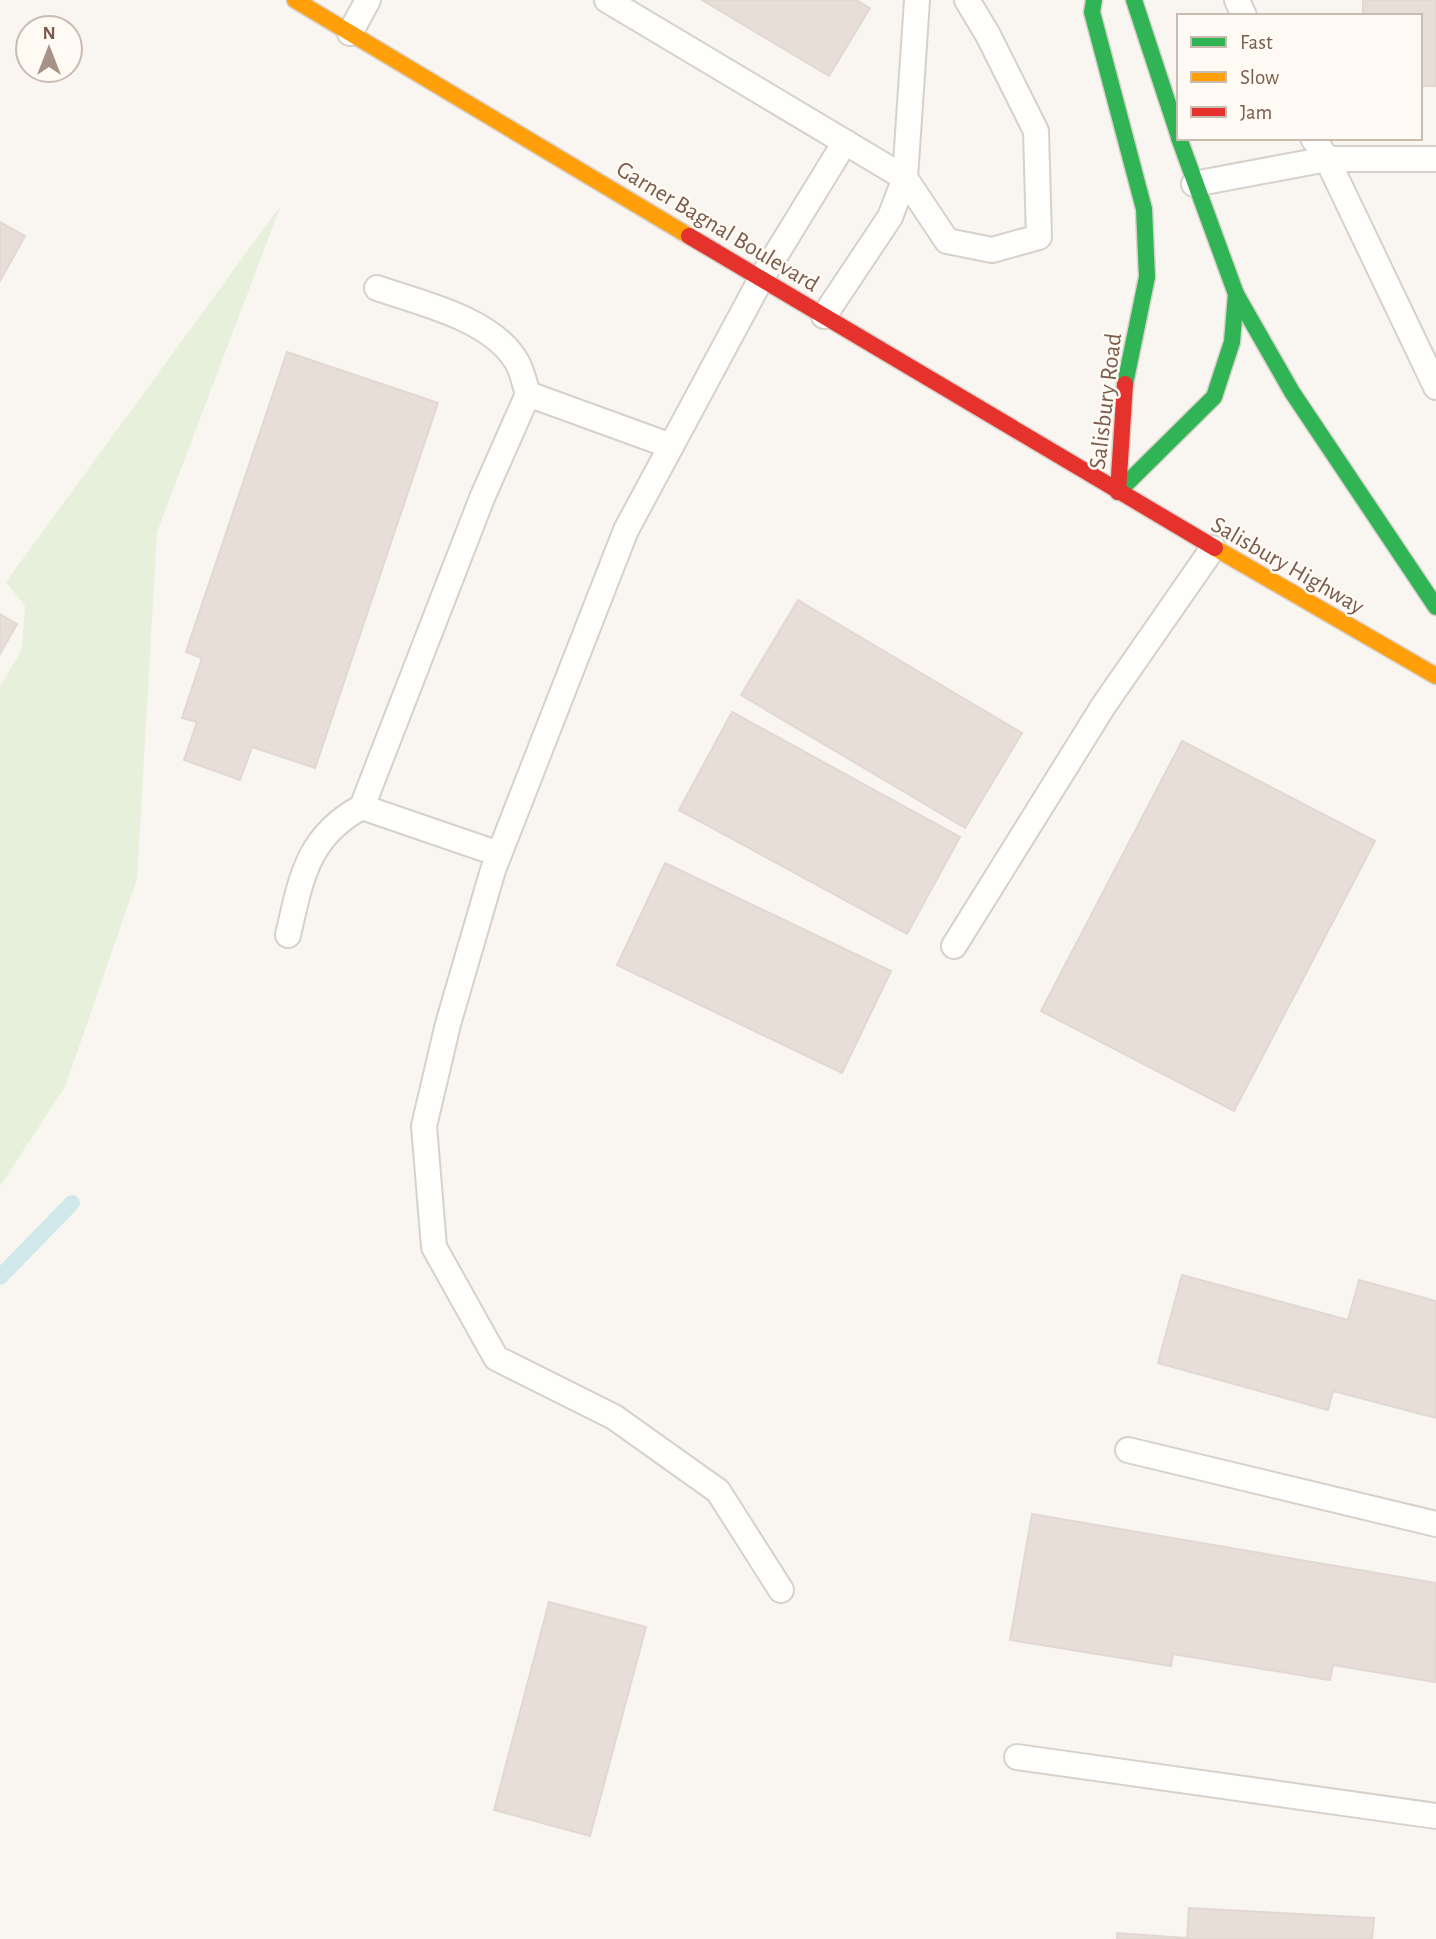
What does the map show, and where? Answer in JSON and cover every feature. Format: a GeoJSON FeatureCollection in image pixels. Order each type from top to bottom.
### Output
{"type":"FeatureCollection","features":[{"type":"Feature","properties":{"kind":"main road","name":"Garner Bagnal Boulevard"},"geometry":{"type":"LineString","coordinates":[[295,0],[1118,492]]}},
{"type":"Feature","properties":{"kind":"main road","name":"Salisbury Road"},"geometry":{"type":"LineString","coordinates":[[1094,0],[1092,12],[1144,209],[1145,223],[1147,277],[1126,376],[1118,492]]}},
{"type":"Feature","properties":{"kind":"main road","name":"Salisbury Road"},"geometry":{"type":"LineString","coordinates":[[1134,0],[1177,132]]}},
{"type":"Feature","properties":{"kind":"main road","name":"Salisbury Road"},"geometry":{"type":"LineString","coordinates":[[1118,492],[1214,397],[1232,342],[1236,294],[1180,140]]}},
{"type":"Feature","properties":{"kind":"main road"},"geometry":{"type":"LineString","coordinates":[[1236,294],[1292,392],[1436,607]]}},
{"type":"Feature","properties":{"kind":"main road","name":"Salisbury Highway"},"geometry":{"type":"LineString","coordinates":[[1118,492],[1436,676]]}},
{"type":"Feature","properties":{"kind":"lane"},"geometry":{"type":"LineString","coordinates":[[350,33],[368,0]]}},
{"type":"Feature","properties":{"kind":"lane"},"geometry":{"type":"LineString","coordinates":[[607,0],[905,178],[947,241],[992,250],[1039,237],[1036,131],[988,35],[967,0]]}},
{"type":"Feature","properties":{"kind":"lane"},"geometry":{"type":"LineString","coordinates":[[824,316],[890,217],[905,178],[917,0]]}},
{"type":"Feature","properties":{"kind":"lane"},"geometry":{"type":"LineString","coordinates":[[1314,140],[1327,159],[1436,387]]}},
{"type":"Feature","properties":{"kind":"lane"},"geometry":{"type":"LineString","coordinates":[[781,1590],[718,1491],[614,1417],[496,1358],[434,1247],[425,1126],[448,1024],[499,854],[626,530],[761,279],[845,142]]}},
{"type":"Feature","properties":{"kind":"lane"},"geometry":{"type":"LineString","coordinates":[[1194,184],[1327,159],[1436,159]]}},
{"type":"Feature","properties":{"kind":"lane"},"geometry":{"type":"LineString","coordinates":[[288,935],[302,872],[321,841],[340,819],[362,807],[482,498],[528,394],[516,359],[495,338],[474,323],[377,288]]}},
{"type":"Feature","properties":{"kind":"lane"},"geometry":{"type":"LineString","coordinates":[[528,394],[671,446]]}},
{"type":"Feature","properties":{"kind":"lane"},"geometry":{"type":"LineString","coordinates":[[954,946],[1104,705],[1213,548]]}},
{"type":"Feature","properties":{"kind":"lane"},"geometry":{"type":"LineString","coordinates":[[362,807],[499,854]]}},
{"type":"Feature","properties":{"kind":"lane"},"geometry":{"type":"LineString","coordinates":[[1128,1450],[1436,1524]]}},
{"type":"Feature","properties":{"kind":"lane"},"geometry":{"type":"LineString","coordinates":[[1017,1757],[1436,1816]]}},
{"type":"Feature","properties":{"kind":"green space"},"geometry":{"type":"Polygon","coordinates":[[[281,205],[157,532],[137,879],[65,1087],[0,1186],[0,687],[22,649],[25,606],[6,582],[281,205]]]}},
{"type":"Feature","properties":{"kind":"building"},"geometry":{"type":"Polygon","coordinates":[[[702,0],[856,0],[870,8],[829,76],[702,0]]]}},
{"type":"Feature","properties":{"kind":"building"},"geometry":{"type":"Polygon","coordinates":[[[1363,0],[1436,0],[1436,86],[1422,86],[1422,14],[1363,14],[1363,0]]]}},
{"type":"Feature","properties":{"kind":"building"},"geometry":{"type":"Polygon","coordinates":[[[0,222],[25,236],[0,281],[0,222]]]}},
{"type":"Feature","properties":{"kind":"building"},"geometry":{"type":"Polygon","coordinates":[[[287,352],[438,403],[315,768],[252,747],[240,780],[184,760],[197,722],[182,718],[202,658],[186,652],[287,352]]]}},
{"type":"Feature","properties":{"kind":"building"},"geometry":{"type":"Polygon","coordinates":[[[798,600],[1022,733],[965,828],[741,695],[798,600]]]}},
{"type":"Feature","properties":{"kind":"building"},"geometry":{"type":"Polygon","coordinates":[[[0,614],[17,624],[0,654],[0,614]]]}},
{"type":"Feature","properties":{"kind":"building"},"geometry":{"type":"Polygon","coordinates":[[[732,712],[960,837],[907,934],[679,810],[732,712]]]}},
{"type":"Feature","properties":{"kind":"building"},"geometry":{"type":"Polygon","coordinates":[[[1182,741],[1375,841],[1234,1111],[1041,1011],[1182,741]]]}},
{"type":"Feature","properties":{"kind":"building"},"geometry":{"type":"Polygon","coordinates":[[[665,863],[891,971],[842,1073],[617,965],[665,863]]]}},
{"type":"Feature","properties":{"kind":"building"},"geometry":{"type":"Polygon","coordinates":[[[1182,1275],[1348,1320],[1359,1280],[1436,1301],[1436,1418],[1333,1391],[1328,1410],[1158,1363],[1182,1275]]]}},
{"type":"Feature","properties":{"kind":"building"},"geometry":{"type":"Polygon","coordinates":[[[1032,1514],[1436,1583],[1435,1682],[1333,1665],[1330,1680],[1173,1654],[1171,1666],[1010,1640],[1032,1514]]]}},
{"type":"Feature","properties":{"kind":"building"},"geometry":{"type":"Polygon","coordinates":[[[549,1602],[646,1627],[590,1836],[494,1810],[549,1602]]]}},
{"type":"Feature","properties":{"kind":"building"},"geometry":{"type":"Polygon","coordinates":[[[1189,1908],[1374,1918],[1372,1939],[1117,1939],[1117,1933],[1187,1938],[1189,1908]]]}},
{"type":"Feature","properties":{"kind":"waterway"},"geometry":{"type":"LineString","coordinates":[[0,1277],[72,1203]]}},
{"type":"Feature","properties":{"kind":"traffic: fast"},"geometry":{"type":"LineString","coordinates":[[1094,0],[1092,12],[1144,209],[1147,277],[1125,384]]}},
{"type":"Feature","properties":{"kind":"traffic: fast"},"geometry":{"type":"LineString","coordinates":[[1134,0],[1177,131]]}},
{"type":"Feature","properties":{"kind":"traffic: fast"},"geometry":{"type":"LineString","coordinates":[[1118,492],[1214,397],[1232,342],[1236,294],[1180,140]]}},
{"type":"Feature","properties":{"kind":"traffic: fast"},"geometry":{"type":"LineString","coordinates":[[1236,294],[1292,392],[1436,607]]}},
{"type":"Feature","properties":{"kind":"traffic: slow"},"geometry":{"type":"LineString","coordinates":[[295,0],[689,236]]}},
{"type":"Feature","properties":{"kind":"traffic: slow"},"geometry":{"type":"LineString","coordinates":[[1215,548],[1436,676]]}},
{"type":"Feature","properties":{"kind":"traffic: jam"},"geometry":{"type":"LineString","coordinates":[[689,236],[1215,548]]}},
{"type":"Feature","properties":{"kind":"traffic: jam"},"geometry":{"type":"LineString","coordinates":[[1118,492],[1125,384]]}}]}
